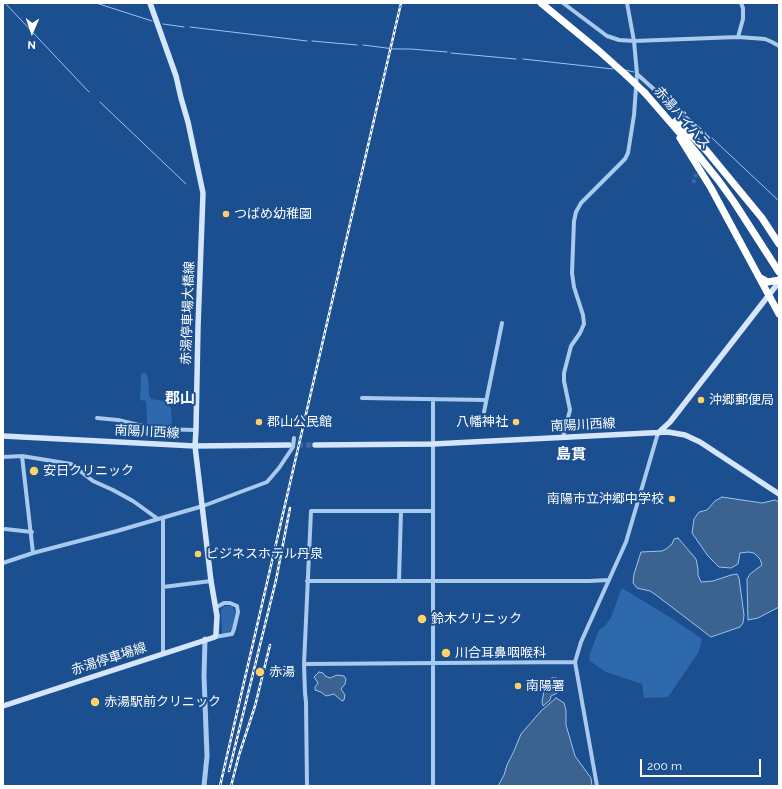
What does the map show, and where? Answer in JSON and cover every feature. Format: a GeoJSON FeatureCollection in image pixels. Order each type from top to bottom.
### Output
{"type":"FeatureCollection","features":[{"type":"Feature","properties":{"kind":"highway","name":"赤湯バイパス"},"geometry":{"type":"LineString","coordinates":[[541,3],[593,45],[626,75],[645,93],[670,121],[723,186],[777,269]]}},
{"type":"Feature","properties":{"kind":"highway"},"geometry":{"type":"LineString","coordinates":[[645,93],[706,150],[762,218],[779,244]]}},
{"type":"Feature","properties":{"kind":"highway"},"geometry":{"type":"LineString","coordinates":[[670,121],[710,188],[779,314]]}},
{"type":"Feature","properties":{"kind":"highway"},"geometry":{"type":"LineString","coordinates":[[758,276],[768,282],[779,281]]}},
{"type":"Feature","properties":{"kind":"main road","name":"赤湯停車場大橋線"},"geometry":{"type":"LineString","coordinates":[[150,3],[176,76],[188,122],[203,193],[195,446],[211,581],[218,624],[215,637]]}},
{"type":"Feature","properties":{"kind":"main road"},"geometry":{"type":"LineString","coordinates":[[658,433],[670,422],[779,281]]}},
{"type":"Feature","properties":{"kind":"main road","name":"南陽川西線"},"geometry":{"type":"LineString","coordinates":[[315,445],[433,444],[668,432],[685,435],[700,442],[779,494]]}},
{"type":"Feature","properties":{"kind":"main road","name":"南陽川西線"},"geometry":{"type":"LineString","coordinates":[[3,436],[195,446],[289,445]]}},
{"type":"Feature","properties":{"kind":"main road","name":"赤湯停車場線"},"geometry":{"type":"LineString","coordinates":[[3,706],[215,637]]}},
{"type":"Feature","properties":{"kind":"street"},"geometry":{"type":"LineString","coordinates":[[563,3],[607,36],[619,40],[634,41],[738,37],[765,39],[779,46]]}},
{"type":"Feature","properties":{"kind":"street"},"geometry":{"type":"LineString","coordinates":[[563,437],[570,410],[564,381],[564,373],[571,346],[584,324],[583,315],[574,287],[572,273],[574,221],[576,212],[582,203],[625,159],[628,153],[634,115],[637,74],[634,41],[627,3]]}},
{"type":"Feature","properties":{"kind":"street"},"geometry":{"type":"LineString","coordinates":[[738,37],[743,13],[741,3]]}},
{"type":"Feature","properties":{"kind":"street"},"geometry":{"type":"LineString","coordinates":[[637,74],[708,138]]}},
{"type":"Feature","properties":{"kind":"street"},"geometry":{"type":"LineString","coordinates":[[484,412],[502,323]]}},
{"type":"Feature","properties":{"kind":"street"},"geometry":{"type":"LineString","coordinates":[[362,398],[486,400]]}},
{"type":"Feature","properties":{"kind":"street"},"geometry":{"type":"LineString","coordinates":[[433,399],[433,786]]}},
{"type":"Feature","properties":{"kind":"street"},"geometry":{"type":"LineString","coordinates":[[97,418],[118,420],[155,429],[196,430]]}},
{"type":"Feature","properties":{"kind":"street"},"geometry":{"type":"LineString","coordinates":[[597,786],[575,662],[581,642],[626,542],[658,433]]}},
{"type":"Feature","properties":{"kind":"street"},"geometry":{"type":"LineString","coordinates":[[3,564],[33,553],[203,506],[266,482],[279,468],[293,446],[294,438]]}},
{"type":"Feature","properties":{"kind":"street"},"geometry":{"type":"LineString","coordinates":[[3,457],[22,456],[71,464],[93,481],[113,490],[161,518]]}},
{"type":"Feature","properties":{"kind":"street"},"geometry":{"type":"LineString","coordinates":[[22,456],[32,532],[33,553]]}},
{"type":"Feature","properties":{"kind":"street"},"geometry":{"type":"LineString","coordinates":[[307,786],[304,664],[311,511],[433,511]]}},
{"type":"Feature","properties":{"kind":"street"},"geometry":{"type":"LineString","coordinates":[[399,580],[401,511]]}},
{"type":"Feature","properties":{"kind":"street"},"geometry":{"type":"LineString","coordinates":[[161,518],[163,653]]}},
{"type":"Feature","properties":{"kind":"street"},"geometry":{"type":"LineString","coordinates":[[5,530],[32,532]]}},
{"type":"Feature","properties":{"kind":"street"},"geometry":{"type":"LineString","coordinates":[[307,581],[609,580]]}},
{"type":"Feature","properties":{"kind":"street"},"geometry":{"type":"LineString","coordinates":[[163,587],[211,581]]}},
{"type":"Feature","properties":{"kind":"street"},"geometry":{"type":"LineString","coordinates":[[215,637],[232,634],[238,612],[236,606],[230,603],[224,603],[216,608]]}},
{"type":"Feature","properties":{"kind":"street"},"geometry":{"type":"LineString","coordinates":[[204,786],[207,756],[204,676],[205,639]]}},
{"type":"Feature","properties":{"kind":"street"},"geometry":{"type":"LineString","coordinates":[[304,664],[575,662]]}},
{"type":"Feature","properties":{"kind":"shaded area"},"geometry":{"type":"Polygon","coordinates":[[[146,373],[148,378],[149,395],[151,399],[163,401],[171,408],[172,427],[154,427],[147,424],[146,401],[140,400],[141,374],[146,373]]]}},
{"type":"Feature","properties":{"kind":"shaded area"},"geometry":{"type":"Polygon","coordinates":[[[722,497],[762,503],[775,500],[779,502],[779,607],[758,618],[748,620],[747,579],[750,574],[762,565],[760,559],[754,553],[740,553],[738,564],[731,568],[719,567],[708,556],[692,533],[694,519],[699,512],[707,510],[715,501],[722,497]]]}},
{"type":"Feature","properties":{"kind":"shaded area"},"geometry":{"type":"Polygon","coordinates":[[[678,538],[696,559],[698,575],[701,582],[713,581],[737,574],[739,578],[744,615],[743,623],[740,627],[711,637],[656,595],[650,591],[637,588],[633,583],[634,574],[641,552],[662,551],[672,544],[674,539],[678,538]]]}},
{"type":"Feature","properties":{"kind":"shaded area"},"geometry":{"type":"Polygon","coordinates":[[[622,588],[702,639],[698,653],[668,697],[644,698],[642,684],[606,672],[590,661],[589,656],[599,630],[605,626],[611,617],[622,588]]]}},
{"type":"Feature","properties":{"kind":"shaded area"},"geometry":{"type":"Polygon","coordinates":[[[225,606],[232,606],[235,612],[232,629],[228,633],[222,634],[221,610],[225,606]]]}},
{"type":"Feature","properties":{"kind":"shaded area"},"geometry":{"type":"Polygon","coordinates":[[[319,672],[330,678],[337,675],[344,676],[346,679],[345,684],[341,689],[345,695],[344,700],[342,701],[334,694],[326,696],[315,690],[318,683],[314,677],[319,672]]]}},
{"type":"Feature","properties":{"kind":"shaded area"},"geometry":{"type":"Polygon","coordinates":[[[552,678],[557,678],[559,681],[557,693],[551,696],[550,700],[543,706],[542,702],[544,691],[552,678]]]}},
{"type":"Feature","properties":{"kind":"shaded area"},"geometry":{"type":"Polygon","coordinates":[[[556,698],[564,703],[566,710],[566,725],[575,756],[591,778],[592,786],[498,786],[521,734],[541,711],[556,698]]]}},
{"type":"Feature","properties":{"kind":"waterway"},"geometry":{"type":"LineString","coordinates":[[5,3],[89,92]]}},
{"type":"Feature","properties":{"kind":"waterway"},"geometry":{"type":"LineString","coordinates":[[96,3],[152,21]]}},
{"type":"Feature","properties":{"kind":"waterway"},"geometry":{"type":"LineString","coordinates":[[163,24],[184,27]]}},
{"type":"Feature","properties":{"kind":"waterway"},"geometry":{"type":"LineString","coordinates":[[190,27],[307,41]]}},
{"type":"Feature","properties":{"kind":"waterway"},"geometry":{"type":"LineString","coordinates":[[312,41],[357,45]]}},
{"type":"Feature","properties":{"kind":"waterway"},"geometry":{"type":"LineString","coordinates":[[363,45],[394,49],[447,52]]}},
{"type":"Feature","properties":{"kind":"waterway"},"geometry":{"type":"LineString","coordinates":[[451,53],[516,59]]}},
{"type":"Feature","properties":{"kind":"waterway"},"geometry":{"type":"LineString","coordinates":[[523,59],[613,69]]}},
{"type":"Feature","properties":{"kind":"waterway"},"geometry":{"type":"LineString","coordinates":[[625,70],[634,72]]}},
{"type":"Feature","properties":{"kind":"waterway"},"geometry":{"type":"LineString","coordinates":[[659,92],[706,133]]}},
{"type":"Feature","properties":{"kind":"waterway"},"geometry":{"type":"LineString","coordinates":[[100,102],[186,184]]}},
{"type":"Feature","properties":{"kind":"waterway"},"geometry":{"type":"LineString","coordinates":[[712,138],[779,201]]}},
{"type":"Feature","properties":{"kind":"tunnel"},"geometry":{"type":"LineString","coordinates":[[701,159],[708,138]]}},
{"type":"Feature","properties":{"kind":"tunnel"},"geometry":{"type":"LineString","coordinates":[[693,183],[699,167]]}},
{"type":"Feature","properties":{"kind":"tunnel"},"geometry":{"type":"LineString","coordinates":[[289,445],[315,445]]}},
{"type":"Feature","properties":{"kind":"railway"},"geometry":{"type":"LineString","coordinates":[[220,786],[401,3]]}},
{"type":"Feature","properties":{"kind":"railway"},"geometry":{"type":"LineString","coordinates":[[229,771],[276,580],[290,508]]}},
{"type":"Feature","properties":{"kind":"railway"},"geometry":{"type":"LineString","coordinates":[[231,786],[239,755],[255,706],[270,645]]}},
{"type":"Feature","properties":{"kind":"place","name":"つばめ幼稚園"},"geometry":{"type":"Point","coordinates":[226,214]}},
{"type":"Feature","properties":{"kind":"place","name":"沖郷郵便局"},"geometry":{"type":"Point","coordinates":[701,400]}},
{"type":"Feature","properties":{"kind":"place","name":"郡山公民館"},"geometry":{"type":"Point","coordinates":[259,422]}},
{"type":"Feature","properties":{"kind":"place","name":"八幡神社"},"geometry":{"type":"Point","coordinates":[516,422]}},
{"type":"Feature","properties":{"kind":"place","name":"安日クリニック"},"geometry":{"type":"Point","coordinates":[34,471]}},
{"type":"Feature","properties":{"kind":"place","name":"南陽市立沖郷中学校"},"geometry":{"type":"Point","coordinates":[672,499]}},
{"type":"Feature","properties":{"kind":"place","name":"ビジネスホテル丹泉"},"geometry":{"type":"Point","coordinates":[198,554]}},
{"type":"Feature","properties":{"kind":"place","name":"鈴木クリニック"},"geometry":{"type":"Point","coordinates":[422,619]}},
{"type":"Feature","properties":{"kind":"place","name":"川合耳鼻咽喉科"},"geometry":{"type":"Point","coordinates":[446,653]}},
{"type":"Feature","properties":{"kind":"place","name":"赤湯"},"geometry":{"type":"Point","coordinates":[260,672]}},
{"type":"Feature","properties":{"kind":"place","name":"南陽署"},"geometry":{"type":"Point","coordinates":[518,686]}},
{"type":"Feature","properties":{"kind":"place","name":"赤湯駅前クリニック"},"geometry":{"type":"Point","coordinates":[95,702]}},
{"type":"Feature","properties":{"kind":"district","name":"郡山"},"geometry":{"type":"Point","coordinates":[180,398]}},
{"type":"Feature","properties":{"kind":"district","name":"島貫"},"geometry":{"type":"Point","coordinates":[571,454]}}]}
